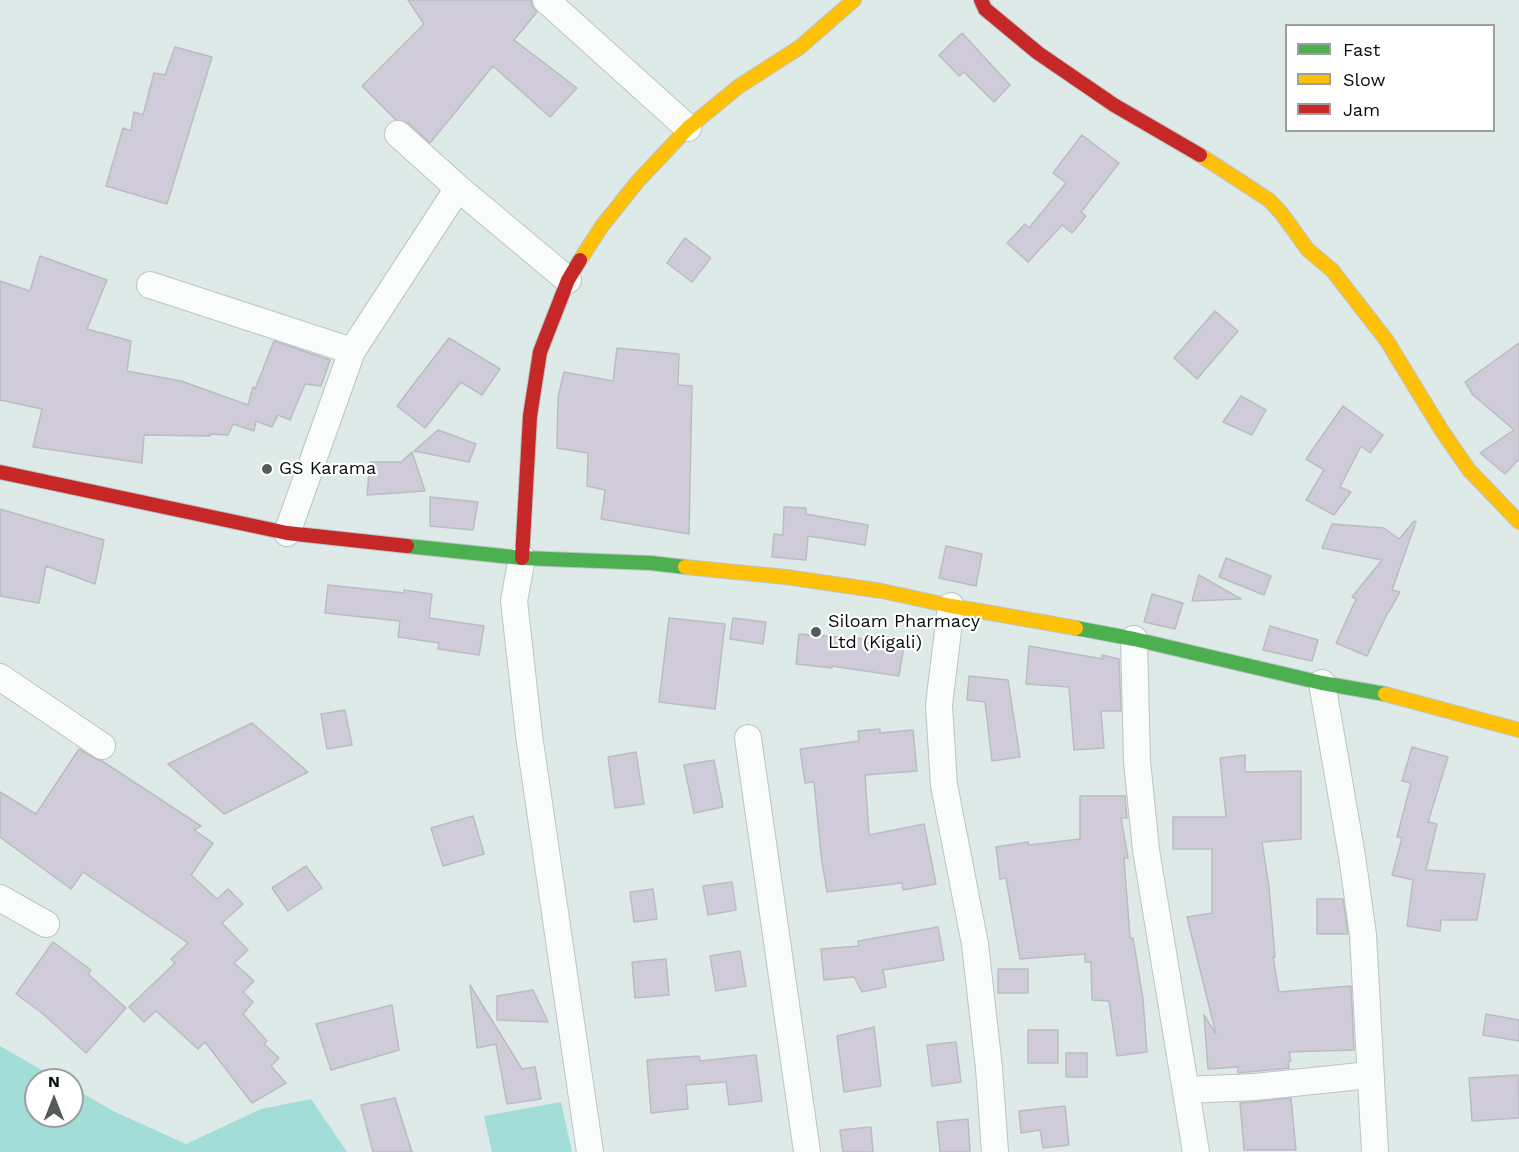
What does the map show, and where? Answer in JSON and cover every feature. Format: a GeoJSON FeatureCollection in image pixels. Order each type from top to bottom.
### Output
{"type":"FeatureCollection","features":[{"type":"Feature","properties":{"kind":"main road"},"geometry":{"type":"LineString","coordinates":[[522,558],[530,416],[540,352],[568,280],[602,226],[638,180],[688,128],[738,87],[800,47],[854,0]]}},
{"type":"Feature","properties":{"kind":"main road"},"geometry":{"type":"LineString","coordinates":[[981,0],[985,9],[1038,53],[1114,105],[1193,151],[1269,200],[1308,250],[1332,270],[1353,295],[1387,341],[1442,431],[1469,470],[1519,522]]}},
{"type":"Feature","properties":{"kind":"main road"},"geometry":{"type":"LineString","coordinates":[[0,472],[287,533],[522,558],[651,563],[786,577],[882,591],[951,606],[1134,639],[1322,683],[1388,695],[1519,730]]}},
{"type":"Feature","properties":{"kind":"street"},"geometry":{"type":"LineString","coordinates":[[546,0],[688,128]]}},
{"type":"Feature","properties":{"kind":"street"},"geometry":{"type":"LineString","coordinates":[[398,134],[458,188],[568,280]]}},
{"type":"Feature","properties":{"kind":"street"},"geometry":{"type":"LineString","coordinates":[[287,533],[352,351],[458,188]]}},
{"type":"Feature","properties":{"kind":"street"},"geometry":{"type":"LineString","coordinates":[[150,285],[352,351]]}},
{"type":"Feature","properties":{"kind":"street"},"geometry":{"type":"LineString","coordinates":[[522,558],[514,601],[527,724],[590,1152]]}},
{"type":"Feature","properties":{"kind":"street"},"geometry":{"type":"LineString","coordinates":[[951,606],[939,705],[944,785],[975,944],[989,1068],[995,1152]]}},
{"type":"Feature","properties":{"kind":"street"},"geometry":{"type":"LineString","coordinates":[[1134,639],[1137,761],[1146,850],[1196,1152]]}},
{"type":"Feature","properties":{"kind":"street"},"geometry":{"type":"LineString","coordinates":[[0,677],[102,746]]}},
{"type":"Feature","properties":{"kind":"street"},"geometry":{"type":"LineString","coordinates":[[1322,683],[1363,935],[1375,1152]]}},
{"type":"Feature","properties":{"kind":"street"},"geometry":{"type":"LineString","coordinates":[[748,738],[807,1152]]}},
{"type":"Feature","properties":{"kind":"street"},"geometry":{"type":"LineString","coordinates":[[0,897],[46,924]]}},
{"type":"Feature","properties":{"kind":"street"},"geometry":{"type":"LineString","coordinates":[[1187,1090],[1255,1087],[1370,1076]]}},
{"type":"Feature","properties":{"kind":"shaded area"},"geometry":{"type":"Polygon","coordinates":[[[0,1046],[38,1068],[24,1068],[24,1128],[84,1128],[84,1094],[113,1111],[186,1144],[261,1109],[311,1099],[347,1152],[0,1152],[0,1046]]]}},
{"type":"Feature","properties":{"kind":"shaded area"},"geometry":{"type":"Polygon","coordinates":[[[561,1102],[572,1152],[492,1152],[484,1116],[561,1102]]]}},
{"type":"Feature","properties":{"kind":"building"},"geometry":{"type":"Polygon","coordinates":[[[408,0],[531,0],[537,12],[514,40],[577,88],[550,117],[493,66],[430,143],[408,123],[396,120],[362,86],[424,24],[408,0]]]}},
{"type":"Feature","properties":{"kind":"building"},"geometry":{"type":"Polygon","coordinates":[[[962,33],[1010,85],[994,102],[964,72],[959,76],[939,55],[962,33]]]}},
{"type":"Feature","properties":{"kind":"building"},"geometry":{"type":"Polygon","coordinates":[[[175,47],[212,57],[167,204],[106,186],[123,128],[131,131],[134,112],[143,115],[154,73],[165,75],[175,47]]]}},
{"type":"Feature","properties":{"kind":"building"},"geometry":{"type":"Polygon","coordinates":[[[1082,135],[1119,163],[1081,212],[1086,216],[1072,233],[1062,225],[1028,262],[1007,243],[1025,224],[1029,228],[1066,183],[1053,173],[1082,135]]]}},
{"type":"Feature","properties":{"kind":"building"},"geometry":{"type":"Polygon","coordinates":[[[685,238],[711,258],[692,282],[667,263],[685,238]]]}},
{"type":"Feature","properties":{"kind":"building"},"geometry":{"type":"Polygon","coordinates":[[[40,256],[107,280],[87,329],[131,341],[127,371],[181,381],[248,405],[253,387],[255,389],[274,341],[330,360],[321,386],[305,384],[290,420],[278,415],[272,427],[256,421],[254,431],[233,424],[228,435],[144,435],[142,463],[33,447],[42,409],[0,400],[0,281],[30,291],[40,256]]]}},
{"type":"Feature","properties":{"kind":"building"},"geometry":{"type":"Polygon","coordinates":[[[1215,311],[1238,331],[1197,379],[1174,358],[1215,311]]]}},
{"type":"Feature","properties":{"kind":"building"},"geometry":{"type":"Polygon","coordinates":[[[449,338],[500,369],[482,395],[461,382],[425,428],[397,406],[449,338]]]}},
{"type":"Feature","properties":{"kind":"building"},"geometry":{"type":"Polygon","coordinates":[[[1519,343],[1519,459],[1505,474],[1480,453],[1514,430],[1473,395],[1465,382],[1519,343]]]}},
{"type":"Feature","properties":{"kind":"building"},"geometry":{"type":"Polygon","coordinates":[[[617,348],[679,354],[678,385],[692,386],[689,534],[601,519],[605,490],[587,486],[588,453],[557,448],[558,397],[564,372],[613,381],[617,348]]]}},
{"type":"Feature","properties":{"kind":"building"},"geometry":{"type":"Polygon","coordinates":[[[1241,396],[1266,410],[1252,435],[1223,422],[1241,396]]]}},
{"type":"Feature","properties":{"kind":"building"},"geometry":{"type":"Polygon","coordinates":[[[1343,406],[1383,435],[1370,453],[1361,446],[1340,487],[1351,492],[1334,515],[1306,500],[1324,470],[1306,459],[1343,406]]]}},
{"type":"Feature","properties":{"kind":"building"},"geometry":{"type":"Polygon","coordinates":[[[438,430],[476,444],[469,462],[414,451],[438,430]]]}},
{"type":"Feature","properties":{"kind":"building"},"geometry":{"type":"Polygon","coordinates":[[[412,452],[425,491],[367,495],[370,462],[401,462],[412,452]]]}},
{"type":"Feature","properties":{"kind":"building"},"geometry":{"type":"Polygon","coordinates":[[[430,497],[478,502],[473,530],[430,526],[430,497]]]}},
{"type":"Feature","properties":{"kind":"building"},"geometry":{"type":"Polygon","coordinates":[[[784,507],[806,508],[806,514],[868,525],[865,545],[808,536],[806,560],[772,557],[774,534],[783,535],[784,507]]]}},
{"type":"Feature","properties":{"kind":"building"},"geometry":{"type":"Polygon","coordinates":[[[0,509],[104,540],[95,584],[46,566],[39,603],[0,596],[0,509]]]}},
{"type":"Feature","properties":{"kind":"building"},"geometry":{"type":"Polygon","coordinates":[[[1414,521],[1416,522],[1392,590],[1400,592],[1367,656],[1336,643],[1356,599],[1352,597],[1382,560],[1322,548],[1332,524],[1384,528],[1399,539],[1414,521]]]}},
{"type":"Feature","properties":{"kind":"building"},"geometry":{"type":"Polygon","coordinates":[[[946,546],[982,554],[976,586],[939,578],[946,546]]]}},
{"type":"Feature","properties":{"kind":"building"},"geometry":{"type":"Polygon","coordinates":[[[1226,558],[1271,576],[1264,595],[1219,577],[1226,558]]]}},
{"type":"Feature","properties":{"kind":"building"},"geometry":{"type":"Polygon","coordinates":[[[1199,575],[1241,599],[1192,601],[1199,575]]]}},
{"type":"Feature","properties":{"kind":"building"},"geometry":{"type":"Polygon","coordinates":[[[328,585],[432,594],[429,618],[484,626],[479,655],[438,649],[439,643],[398,637],[400,621],[325,613],[328,585]]]}},
{"type":"Feature","properties":{"kind":"building"},"geometry":{"type":"Polygon","coordinates":[[[1152,594],[1183,603],[1175,629],[1144,622],[1152,594]]]}},
{"type":"Feature","properties":{"kind":"building"},"geometry":{"type":"Polygon","coordinates":[[[669,618],[725,624],[715,709],[659,702],[669,618]]]}},
{"type":"Feature","properties":{"kind":"building"},"geometry":{"type":"Polygon","coordinates":[[[733,618],[766,622],[763,644],[730,639],[733,618]]]}},
{"type":"Feature","properties":{"kind":"building"},"geometry":{"type":"Polygon","coordinates":[[[1270,626],[1318,640],[1312,661],[1263,650],[1270,626]]]}},
{"type":"Feature","properties":{"kind":"building"},"geometry":{"type":"Polygon","coordinates":[[[799,634],[865,639],[904,646],[899,676],[832,666],[832,668],[796,664],[799,634]]]}},
{"type":"Feature","properties":{"kind":"building"},"geometry":{"type":"Polygon","coordinates":[[[1029,646],[1103,659],[1102,655],[1119,659],[1121,711],[1101,711],[1104,748],[1074,750],[1069,687],[1026,684],[1029,646]]]}},
{"type":"Feature","properties":{"kind":"building"},"geometry":{"type":"Polygon","coordinates":[[[969,676],[1008,680],[1020,757],[992,761],[985,702],[967,700],[969,676]]]}},
{"type":"Feature","properties":{"kind":"building"},"geometry":{"type":"Polygon","coordinates":[[[345,710],[352,745],[327,749],[321,714],[345,710]]]}},
{"type":"Feature","properties":{"kind":"building"},"geometry":{"type":"Polygon","coordinates":[[[252,723],[308,772],[224,814],[168,764],[252,723]]]}},
{"type":"Feature","properties":{"kind":"building"},"geometry":{"type":"Polygon","coordinates":[[[880,729],[880,733],[913,730],[917,771],[865,775],[869,835],[924,824],[936,884],[903,890],[902,883],[827,892],[814,782],[805,783],[800,749],[859,741],[858,731],[880,729]]]}},
{"type":"Feature","properties":{"kind":"building"},"geometry":{"type":"Polygon","coordinates":[[[1412,747],[1448,757],[1428,822],[1437,824],[1426,870],[1485,874],[1477,920],[1441,920],[1440,931],[1407,926],[1413,880],[1392,875],[1402,838],[1397,837],[1411,783],[1402,781],[1412,747]]]}},
{"type":"Feature","properties":{"kind":"building"},"geometry":{"type":"Polygon","coordinates":[[[79,749],[102,761],[201,826],[194,830],[213,843],[191,875],[217,899],[228,889],[243,904],[222,923],[248,950],[234,963],[254,981],[243,992],[253,1002],[243,1014],[267,1041],[264,1044],[279,1058],[271,1066],[286,1083],[252,1103],[205,1042],[198,1049],[156,1011],[144,1022],[129,1007],[175,963],[171,959],[188,943],[83,872],[71,889],[0,837],[0,792],[36,814],[79,749]]]}},
{"type":"Feature","properties":{"kind":"building"},"geometry":{"type":"Polygon","coordinates":[[[636,752],[644,804],[615,808],[608,757],[636,752]]]}},
{"type":"Feature","properties":{"kind":"building"},"geometry":{"type":"Polygon","coordinates":[[[1245,755],[1245,772],[1301,771],[1301,839],[1262,842],[1269,887],[1275,957],[1273,957],[1279,992],[1351,986],[1354,1050],[1289,1052],[1291,1061],[1288,1062],[1289,1068],[1238,1073],[1238,1067],[1208,1069],[1204,1015],[1216,1034],[1187,917],[1212,913],[1212,849],[1173,849],[1173,817],[1226,817],[1220,758],[1245,755]]]}},
{"type":"Feature","properties":{"kind":"building"},"geometry":{"type":"Polygon","coordinates":[[[714,760],[723,807],[694,813],[684,765],[714,760]]]}},
{"type":"Feature","properties":{"kind":"building"},"geometry":{"type":"Polygon","coordinates":[[[1080,796],[1125,796],[1127,818],[1121,818],[1128,858],[1124,858],[1130,938],[1133,938],[1143,999],[1147,1052],[1117,1056],[1109,1001],[1092,1000],[1091,962],[1085,962],[1085,954],[1020,959],[1006,878],[1000,879],[996,847],[1028,842],[1029,845],[1080,839],[1080,796]]]}},
{"type":"Feature","properties":{"kind":"building"},"geometry":{"type":"Polygon","coordinates":[[[473,816],[484,854],[443,866],[431,828],[473,816]]]}},
{"type":"Feature","properties":{"kind":"building"},"geometry":{"type":"Polygon","coordinates":[[[306,866],[322,888],[288,911],[272,888],[306,866]]]}},
{"type":"Feature","properties":{"kind":"building"},"geometry":{"type":"Polygon","coordinates":[[[732,882],[736,910],[708,915],[703,886],[732,882]]]}},
{"type":"Feature","properties":{"kind":"building"},"geometry":{"type":"Polygon","coordinates":[[[653,889],[657,919],[634,922],[630,892],[653,889]]]}},
{"type":"Feature","properties":{"kind":"building"},"geometry":{"type":"Polygon","coordinates":[[[1317,899],[1343,899],[1348,934],[1317,934],[1317,899]]]}},
{"type":"Feature","properties":{"kind":"building"},"geometry":{"type":"Polygon","coordinates":[[[938,927],[944,960],[883,970],[886,987],[862,992],[854,977],[824,980],[821,949],[859,946],[858,941],[938,927]]]}},
{"type":"Feature","properties":{"kind":"building"},"geometry":{"type":"Polygon","coordinates":[[[53,942],[91,970],[88,974],[126,1008],[86,1053],[42,1013],[16,994],[53,942]]]}},
{"type":"Feature","properties":{"kind":"building"},"geometry":{"type":"Polygon","coordinates":[[[740,951],[746,986],[716,991],[710,956],[740,951]]]}},
{"type":"Feature","properties":{"kind":"building"},"geometry":{"type":"Polygon","coordinates":[[[666,959],[669,995],[635,998],[632,962],[666,959]]]}},
{"type":"Feature","properties":{"kind":"building"},"geometry":{"type":"Polygon","coordinates":[[[998,969],[1028,969],[1028,993],[998,993],[998,969]]]}},
{"type":"Feature","properties":{"kind":"building"},"geometry":{"type":"Polygon","coordinates":[[[470,985],[522,1069],[535,1067],[541,1099],[507,1104],[496,1044],[477,1048],[470,985]]]}},
{"type":"Feature","properties":{"kind":"building"},"geometry":{"type":"Polygon","coordinates":[[[533,990],[548,1022],[497,1020],[497,996],[533,990]]]}},
{"type":"Feature","properties":{"kind":"building"},"geometry":{"type":"Polygon","coordinates":[[[392,1005],[399,1050],[331,1070],[316,1024],[392,1005]]]}},
{"type":"Feature","properties":{"kind":"building"},"geometry":{"type":"Polygon","coordinates":[[[1486,1014],[1519,1020],[1519,1041],[1483,1035],[1486,1014]]]}},
{"type":"Feature","properties":{"kind":"building"},"geometry":{"type":"Polygon","coordinates":[[[874,1027],[881,1086],[844,1092],[837,1036],[874,1027]]]}},
{"type":"Feature","properties":{"kind":"building"},"geometry":{"type":"Polygon","coordinates":[[[1028,1030],[1058,1030],[1058,1063],[1028,1063],[1028,1030]]]}},
{"type":"Feature","properties":{"kind":"building"},"geometry":{"type":"Polygon","coordinates":[[[956,1042],[961,1082],[932,1086],[927,1045],[956,1042]]]}},
{"type":"Feature","properties":{"kind":"building"},"geometry":{"type":"Polygon","coordinates":[[[1066,1053],[1087,1053],[1087,1077],[1066,1077],[1066,1053]]]}},
{"type":"Feature","properties":{"kind":"building"},"geometry":{"type":"Polygon","coordinates":[[[756,1055],[762,1101],[729,1105],[726,1082],[686,1085],[688,1109],[651,1113],[647,1060],[699,1056],[700,1061],[756,1055]]]}},
{"type":"Feature","properties":{"kind":"building"},"geometry":{"type":"Polygon","coordinates":[[[1518,1075],[1519,1118],[1472,1121],[1469,1078],[1518,1075]]]}},
{"type":"Feature","properties":{"kind":"building"},"geometry":{"type":"Polygon","coordinates":[[[395,1098],[412,1152],[373,1152],[361,1105],[395,1098]]]}},
{"type":"Feature","properties":{"kind":"building"},"geometry":{"type":"Polygon","coordinates":[[[1291,1098],[1296,1150],[1244,1150],[1240,1103],[1291,1098]]]}},
{"type":"Feature","properties":{"kind":"building"},"geometry":{"type":"Polygon","coordinates":[[[1065,1106],[1069,1145],[1043,1148],[1040,1130],[1021,1133],[1019,1111],[1065,1106]]]}},
{"type":"Feature","properties":{"kind":"building"},"geometry":{"type":"Polygon","coordinates":[[[968,1119],[970,1152],[940,1152],[937,1122],[968,1119]]]}},
{"type":"Feature","properties":{"kind":"building"},"geometry":{"type":"Polygon","coordinates":[[[871,1127],[873,1152],[843,1152],[840,1130],[871,1127]]]}},
{"type":"Feature","properties":{"kind":"traffic: fast"},"geometry":{"type":"LineString","coordinates":[[407,546],[522,558],[651,563],[685,567]]}},
{"type":"Feature","properties":{"kind":"traffic: fast"},"geometry":{"type":"LineString","coordinates":[[1076,628],[1134,639],[1322,683],[1385,694]]}},
{"type":"Feature","properties":{"kind":"traffic: slow"},"geometry":{"type":"LineString","coordinates":[[580,260],[602,226],[638,181],[688,128],[738,87],[800,47],[854,0]]}},
{"type":"Feature","properties":{"kind":"traffic: slow"},"geometry":{"type":"LineString","coordinates":[[1200,155],[1269,200],[1308,250],[1332,270],[1387,341],[1442,431],[1469,470],[1519,522]]}},
{"type":"Feature","properties":{"kind":"traffic: slow"},"geometry":{"type":"LineString","coordinates":[[685,567],[786,577],[882,591],[951,606],[1076,628]]}},
{"type":"Feature","properties":{"kind":"traffic: slow"},"geometry":{"type":"LineString","coordinates":[[1385,694],[1519,730]]}},
{"type":"Feature","properties":{"kind":"traffic: jam"},"geometry":{"type":"LineString","coordinates":[[981,0],[985,9],[1038,53],[1114,105],[1200,155]]}},
{"type":"Feature","properties":{"kind":"traffic: jam"},"geometry":{"type":"LineString","coordinates":[[522,558],[530,416],[540,352],[568,280],[580,260]]}},
{"type":"Feature","properties":{"kind":"traffic: jam"},"geometry":{"type":"LineString","coordinates":[[0,472],[287,533],[407,546]]}},
{"type":"Feature","properties":{"kind":"place","name":"GS Karama"},"geometry":{"type":"Point","coordinates":[267,469]}},
{"type":"Feature","properties":{"kind":"place","name":"Siloam Pharmacy Ltd (Kigali)"},"geometry":{"type":"Point","coordinates":[816,632]}}]}
